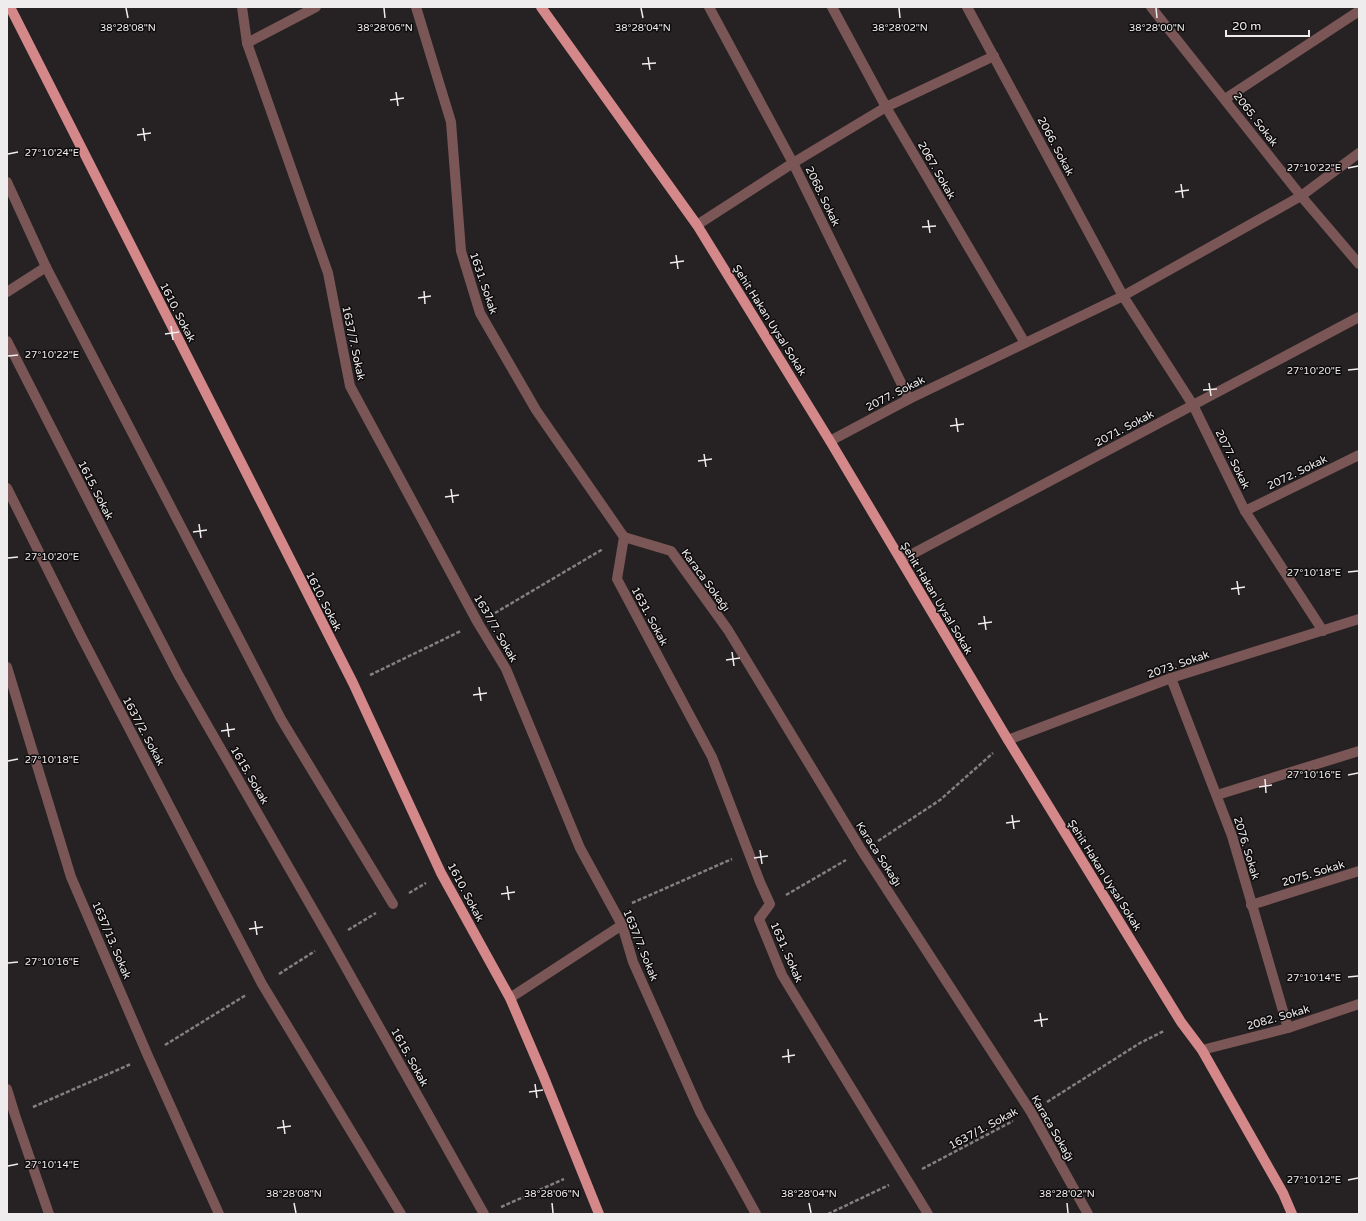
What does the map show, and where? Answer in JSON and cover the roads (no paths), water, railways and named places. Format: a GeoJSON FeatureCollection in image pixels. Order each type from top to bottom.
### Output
{"type":"FeatureCollection","features":[{"type":"Feature","properties":{"kind":"main road","name":"1610. Sokak"},"geometry":{"type":"LineString","coordinates":[[10,7],[353,683],[441,873],[510,998],[599,1214]]}},
{"type":"Feature","properties":{"kind":"main road","name":"Şehit Hakan Uysal Sokak"},"geometry":{"type":"LineString","coordinates":[[541,7],[697,224],[830,442],[1008,740],[1181,1022],[1202,1050],[1283,1193],[1292,1214]]}},
{"type":"Feature","properties":{"kind":"street","name":"1637/7. Sokak"},"geometry":{"type":"LineString","coordinates":[[242,7],[247,43],[328,273],[350,386],[478,623],[506,669],[580,848],[622,925],[633,962],[700,1112],[756,1214]]}},
{"type":"Feature","properties":{"kind":"street"},"geometry":{"type":"LineString","coordinates":[[247,43],[316,7]]}},
{"type":"Feature","properties":{"kind":"street","name":"1631. Sokak"},"geometry":{"type":"LineString","coordinates":[[416,7],[450,122],[461,252],[480,313],[536,410],[624,537],[617,579],[712,757],[770,904],[759,919],[782,975],[849,1087],[928,1214]]}},
{"type":"Feature","properties":{"kind":"street","name":"2068. Sokak"},"geometry":{"type":"LineString","coordinates":[[709,7],[793,163],[909,399]]}},
{"type":"Feature","properties":{"kind":"street","name":"2067. Sokak"},"geometry":{"type":"LineString","coordinates":[[832,7],[886,107],[1025,343]]}},
{"type":"Feature","properties":{"kind":"street","name":"2066. Sokak"},"geometry":{"type":"LineString","coordinates":[[967,7],[1123,296]]}},
{"type":"Feature","properties":{"kind":"street","name":"2065. Sokak"},"geometry":{"type":"LineString","coordinates":[[1151,7],[1301,196],[1359,264]]}},
{"type":"Feature","properties":{"kind":"street"},"geometry":{"type":"LineString","coordinates":[[1225,99],[1359,11]]}},
{"type":"Feature","properties":{"kind":"street"},"geometry":{"type":"LineString","coordinates":[[697,224],[793,163],[886,107],[994,56]]}},
{"type":"Feature","properties":{"kind":"street","name":"2077. Sokak"},"geometry":{"type":"LineString","coordinates":[[830,442],[909,399],[1123,296],[1301,196],[1359,153]]}},
{"type":"Feature","properties":{"kind":"street"},"geometry":{"type":"LineString","coordinates":[[7,182],[46,267],[281,719],[393,904]]}},
{"type":"Feature","properties":{"kind":"street"},"geometry":{"type":"LineString","coordinates":[[7,292],[46,267]]}},
{"type":"Feature","properties":{"kind":"street","name":"2077. Sokak"},"geometry":{"type":"LineString","coordinates":[[1123,296],[1193,405],[1245,511],[1323,631]]}},
{"type":"Feature","properties":{"kind":"street","name":"2071. Sokak"},"geometry":{"type":"LineString","coordinates":[[901,560],[1359,317]]}},
{"type":"Feature","properties":{"kind":"street","name":"1615. Sokak"},"geometry":{"type":"LineString","coordinates":[[7,341],[179,676],[331,941],[484,1214]]}},
{"type":"Feature","properties":{"kind":"street","name":"2072. Sokak"},"geometry":{"type":"LineString","coordinates":[[1245,511],[1359,455]]}},
{"type":"Feature","properties":{"kind":"street","name":"1637/2. Sokak"},"geometry":{"type":"LineString","coordinates":[[7,488],[80,634],[262,984],[401,1214]]}},
{"type":"Feature","properties":{"kind":"street","name":"Karaca Sokağı"},"geometry":{"type":"LineString","coordinates":[[624,537],[671,551],[728,630],[862,851],[1031,1112],[1088,1214]]}},
{"type":"Feature","properties":{"kind":"street","name":"2073. Sokak"},"geometry":{"type":"LineString","coordinates":[[1008,740],[1171,678],[1359,619]]}},
{"type":"Feature","properties":{"kind":"street","name":"1637/13. Sokak"},"geometry":{"type":"LineString","coordinates":[[7,667],[72,877],[148,1056],[219,1214]]}},
{"type":"Feature","properties":{"kind":"street","name":"2076. Sokak"},"geometry":{"type":"LineString","coordinates":[[1171,678],[1232,836],[1288,1028]]}},
{"type":"Feature","properties":{"kind":"street"},"geometry":{"type":"LineString","coordinates":[[1217,796],[1359,751]]}},
{"type":"Feature","properties":{"kind":"street","name":"2075. Sokak"},"geometry":{"type":"LineString","coordinates":[[1251,905],[1359,871]]}},
{"type":"Feature","properties":{"kind":"street"},"geometry":{"type":"LineString","coordinates":[[510,998],[622,925]]}},
{"type":"Feature","properties":{"kind":"street","name":"2082. Sokak"},"geometry":{"type":"LineString","coordinates":[[1202,1050],[1288,1028],[1359,1004]]}},
{"type":"Feature","properties":{"kind":"street"},"geometry":{"type":"LineString","coordinates":[[7,1089],[49,1214]]}}]}
